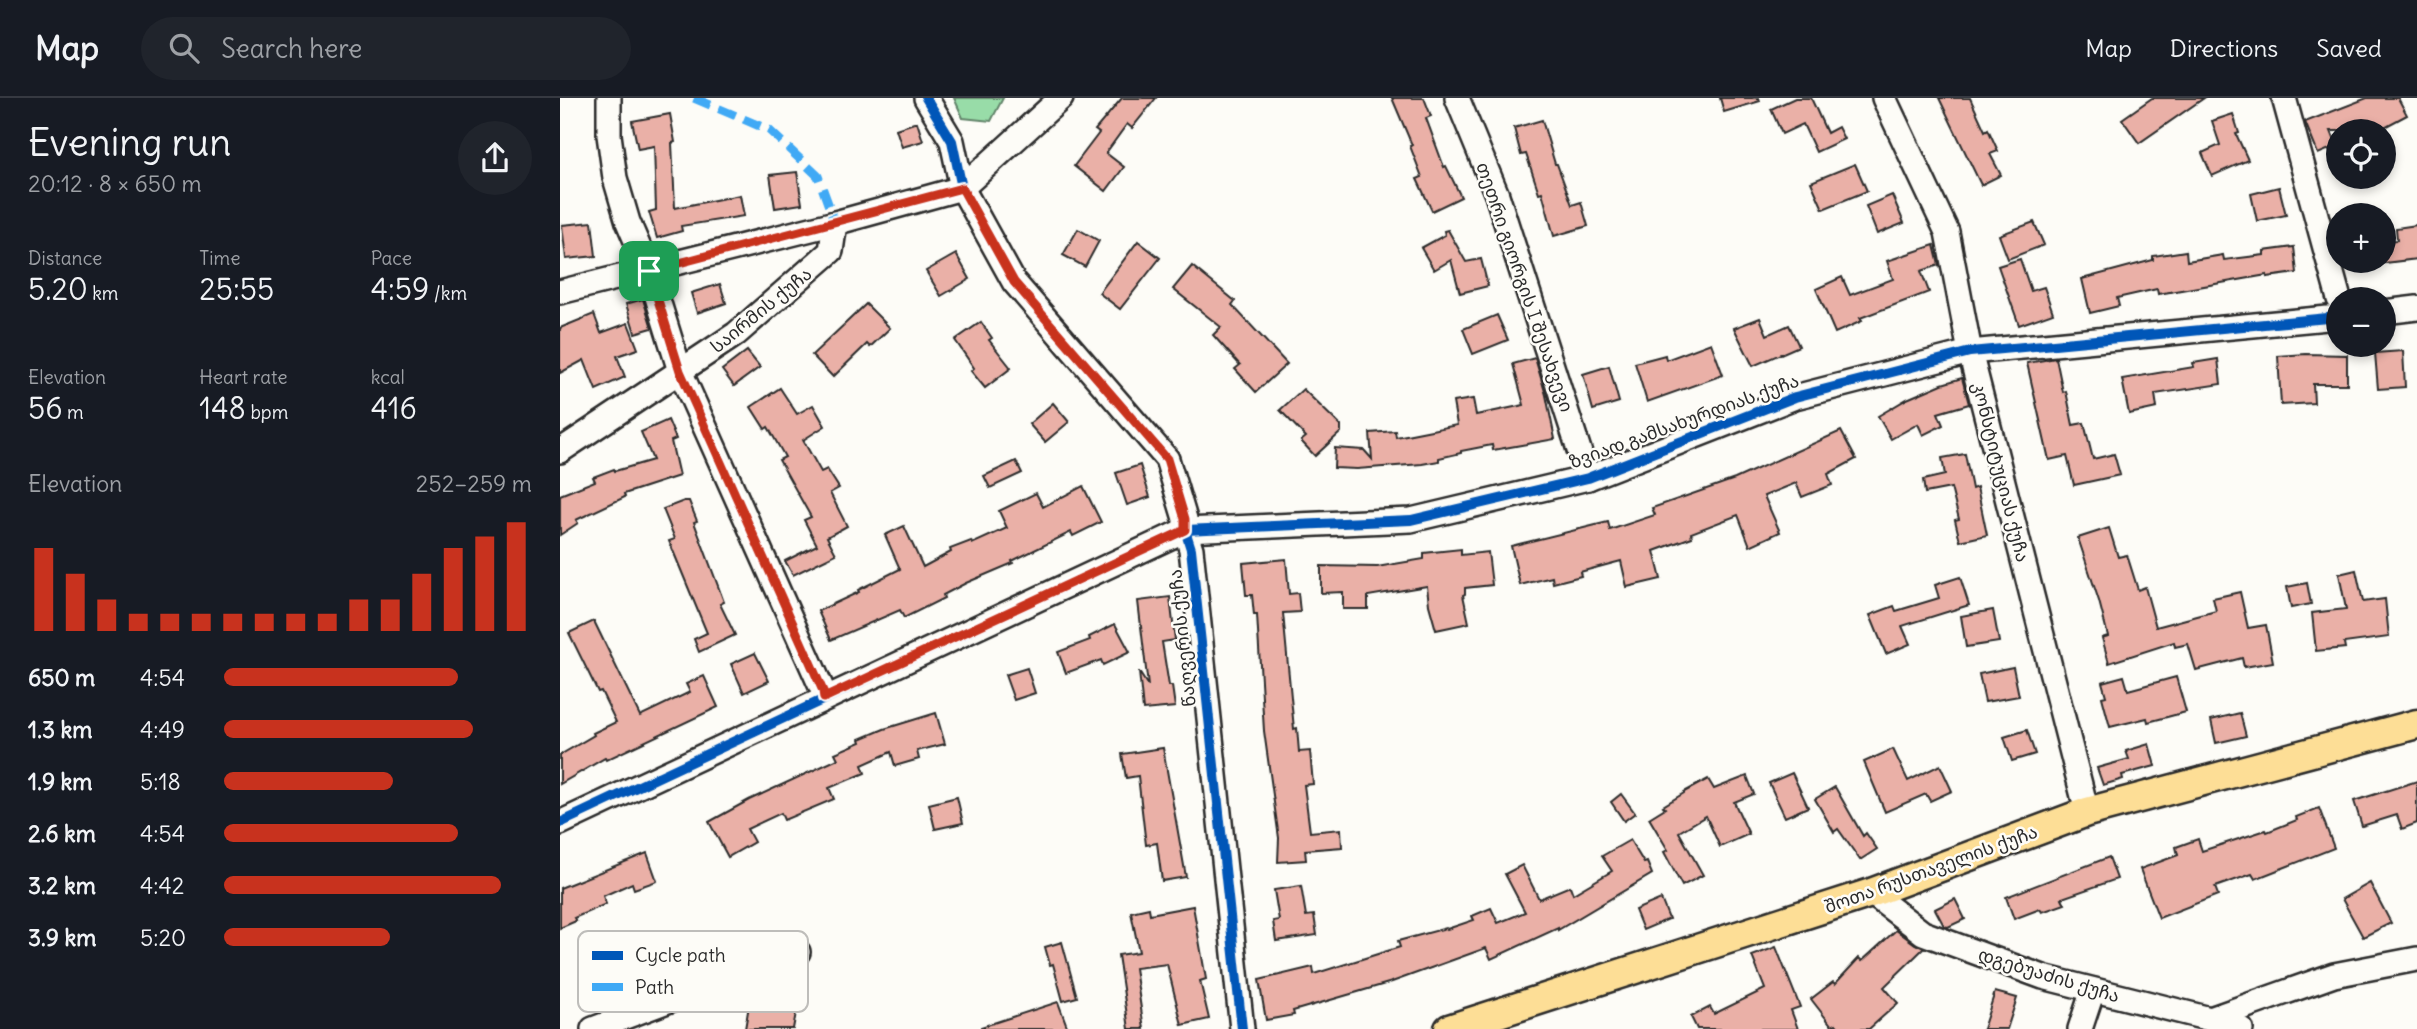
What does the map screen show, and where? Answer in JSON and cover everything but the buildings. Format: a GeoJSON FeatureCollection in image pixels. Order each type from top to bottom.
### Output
{"type":"FeatureCollection","features":[{"type":"Feature","properties":{"kind":"main road","name":"შოთა რუსთაველის ქუჩა"},"geometry":{"type":"LineString","coordinates":[[1449,1029],[1871,893],[2087,812],[2417,724]]}},
{"type":"Feature","properties":{"kind":"street"},"geometry":{"type":"LineString","coordinates":[[609,98],[609,135],[615,178],[628,222],[649,271],[680,371],[824,698]]}},
{"type":"Feature","properties":{"kind":"street","name":"წაღვერის ქუჩა"},"geometry":{"type":"LineString","coordinates":[[926,98],[952,141],[962,188],[1014,282],[1167,459],[1191,549],[1242,1029]]}},
{"type":"Feature","properties":{"kind":"street"},"geometry":{"type":"LineString","coordinates":[[560,292],[962,188],[1061,98]]}},
{"type":"Feature","properties":{"kind":"street","name":"თეთრი გიორგის I შესახვევი"},"geometry":{"type":"LineString","coordinates":[[1457,98],[1497,195],[1588,478]]}},
{"type":"Feature","properties":{"kind":"street","name":"კონსტიტუციას ქუჩა"},"geometry":{"type":"LineString","coordinates":[[1884,98],[1947,232],[1970,352],[2087,812]]}},
{"type":"Feature","properties":{"kind":"street"},"geometry":{"type":"LineString","coordinates":[[2284,98],[2336,287]]}},
{"type":"Feature","properties":{"kind":"street","name":"საირმის ქუჩა"},"geometry":{"type":"LineString","coordinates":[[560,451],[736,334],[831,251],[835,223]]}},
{"type":"Feature","properties":{"kind":"street"},"geometry":{"type":"LineString","coordinates":[[2396,311],[2417,308]]}},
{"type":"Feature","properties":{"kind":"street","name":"ზვიად გამსახურდიას ქუჩა"},"geometry":{"type":"LineString","coordinates":[[560,822],[1185,530],[1411,520],[1588,478],[1795,397],[1970,352],[2326,318]]}},
{"type":"Feature","properties":{"kind":"street","name":"დგებუაძის ქუჩა"},"geometry":{"type":"LineString","coordinates":[[1871,893],[1923,933],[2043,977],[2241,1029]]}},
{"type":"Feature","properties":{"kind":"street"},"geometry":{"type":"LineString","coordinates":[[2210,1019],[2334,975],[2417,958]]}},
{"type":"Feature","properties":{"kind":"street"},"geometry":{"type":"LineString","coordinates":[[2080,1029],[2093,990]]}},
{"type":"Feature","properties":{"kind":"street"},"geometry":{"type":"LineString","coordinates":[[593,1029],[638,1012]]}},
{"type":"Feature","properties":{"kind":"green space"},"geometry":{"type":"Polygon","coordinates":[[[954,98],[1003,98],[991,121],[963,118],[954,98]]]}},
{"type":"Feature","properties":{"kind":"marked path"},"geometry":{"type":"LineString","coordinates":[[694,98],[769,130],[818,176],[835,223]]}},
{"type":"Feature","properties":{"kind":"cycle path"},"geometry":{"type":"LineString","coordinates":[[926,98],[952,141],[962,188],[1014,282],[1167,459],[1191,549],[1242,1029]]}},
{"type":"Feature","properties":{"kind":"cycle path"},"geometry":{"type":"LineString","coordinates":[[560,823],[1185,530],[1411,520],[1588,478],[1795,397],[1970,352],[2326,318]]}},
{"type":"Feature","properties":{"kind":"route"},"geometry":{"type":"LineString","coordinates":[[962,188],[1014,282],[1167,459],[1185,519],[1185,530],[824,698],[680,371],[649,271],[962,188]]}}]}
